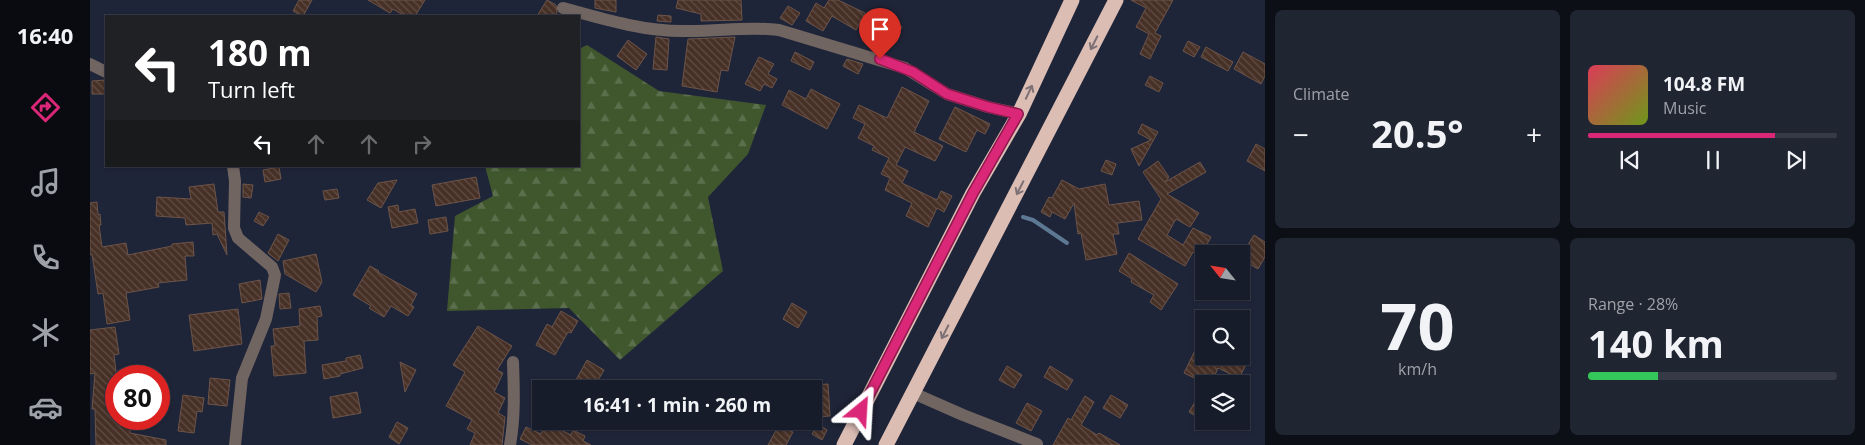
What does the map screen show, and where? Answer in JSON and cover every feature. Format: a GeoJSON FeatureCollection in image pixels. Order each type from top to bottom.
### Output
{"type":"FeatureCollection","features":[{"type":"Feature","properties":{"kind":"highway"},"geometry":{"type":"LineString","coordinates":[[844,445],[973,193],[1018,114],[1072,0]]}},
{"type":"Feature","properties":{"kind":"highway"},"geometry":{"type":"LineString","coordinates":[[886,445],[1116,0]]}},
{"type":"Feature","properties":{"kind":"street"},"geometry":{"type":"LineString","coordinates":[[563,8],[646,29],[682,31],[762,28],[780,30],[897,65],[913,72],[947,94],[1018,114]]}},
{"type":"Feature","properties":{"kind":"street"},"geometry":{"type":"LineString","coordinates":[[90,64],[105,72]]}},
{"type":"Feature","properties":{"kind":"street"},"geometry":{"type":"LineString","coordinates":[[232,167],[235,182],[235,233],[238,238],[272,267],[275,275],[266,319],[242,378],[235,445]]}},
{"type":"Feature","properties":{"kind":"street"},"geometry":{"type":"LineString","coordinates":[[510,445],[514,400],[513,362]]}},
{"type":"Feature","properties":{"kind":"street"},"geometry":{"type":"LineString","coordinates":[[913,393],[1037,444]]}},
{"type":"Feature","properties":{"kind":"green space"},"geometry":{"type":"Polygon","coordinates":[[[587,45],[659,91],[766,105],[748,154],[708,197],[723,271],[620,360],[569,308],[447,311],[455,216],[493,196],[485,167],[580,167],[580,48],[587,45]]]}},
{"type":"Feature","properties":{"kind":"building"},"geometry":{"type":"Polygon","coordinates":[[[299,0],[312,0],[304,15],[293,11],[299,0]]]}},
{"type":"Feature","properties":{"kind":"building"},"geometry":{"type":"Polygon","coordinates":[[[368,0],[425,0],[416,15],[403,15],[393,9],[390,13],[368,0]]]}},
{"type":"Feature","properties":{"kind":"building"},"geometry":{"type":"Polygon","coordinates":[[[547,0],[556,5],[556,15],[538,15],[547,0]]]}},
{"type":"Feature","properties":{"kind":"building"},"geometry":{"type":"Polygon","coordinates":[[[595,0],[616,0],[616,12],[595,8],[595,0]]]}},
{"type":"Feature","properties":{"kind":"building"},"geometry":{"type":"Polygon","coordinates":[[[678,0],[741,0],[742,20],[701,21],[701,14],[676,8],[678,0]]]}},
{"type":"Feature","properties":{"kind":"building"},"geometry":{"type":"Polygon","coordinates":[[[829,0],[838,0],[865,13],[856,30],[832,16],[823,31],[806,21],[816,3],[824,8],[829,0]]]}},
{"type":"Feature","properties":{"kind":"building"},"geometry":{"type":"Polygon","coordinates":[[[1131,0],[1173,0],[1155,33],[1161,36],[1150,59],[1140,54],[1149,34],[1136,27],[1146,8],[1131,0]]]}},
{"type":"Feature","properties":{"kind":"building"},"geometry":{"type":"Polygon","coordinates":[[[788,6],[800,13],[792,25],[780,18],[788,6]]]}},
{"type":"Feature","properties":{"kind":"building"},"geometry":{"type":"Polygon","coordinates":[[[658,15],[671,16],[671,22],[657,21],[658,15]]]}},
{"type":"Feature","properties":{"kind":"building"},"geometry":{"type":"Polygon","coordinates":[[[889,20],[902,27],[895,39],[883,32],[889,20]]]}},
{"type":"Feature","properties":{"kind":"building"},"geometry":{"type":"Polygon","coordinates":[[[656,37],[669,39],[667,70],[653,69],[656,37]]]}},
{"type":"Feature","properties":{"kind":"building"},"geometry":{"type":"Polygon","coordinates":[[[735,37],[728,71],[721,70],[717,92],[682,86],[688,39],[735,37]]]}},
{"type":"Feature","properties":{"kind":"building"},"geometry":{"type":"Polygon","coordinates":[[[628,40],[647,54],[636,70],[617,56],[628,40]]]}},
{"type":"Feature","properties":{"kind":"building"},"geometry":{"type":"Polygon","coordinates":[[[1188,41],[1200,47],[1194,57],[1183,51],[1188,41]]]}},
{"type":"Feature","properties":{"kind":"building"},"geometry":{"type":"Polygon","coordinates":[[[1206,47],[1233,62],[1228,71],[1201,57],[1206,47]]]}},
{"type":"Feature","properties":{"kind":"building"},"geometry":{"type":"Polygon","coordinates":[[[795,52],[814,62],[810,70],[791,61],[795,52]]]}},
{"type":"Feature","properties":{"kind":"building"},"geometry":{"type":"Polygon","coordinates":[[[1243,52],[1265,64],[1265,76],[1261,84],[1234,69],[1243,52]]]}},
{"type":"Feature","properties":{"kind":"building"},"geometry":{"type":"Polygon","coordinates":[[[759,57],[774,64],[768,74],[777,79],[772,88],[764,84],[760,91],[745,84],[759,57]]]}},
{"type":"Feature","properties":{"kind":"building"},"geometry":{"type":"Polygon","coordinates":[[[847,59],[863,64],[858,74],[843,66],[847,59]]]}},
{"type":"Feature","properties":{"kind":"building"},"geometry":{"type":"Polygon","coordinates":[[[1150,76],[1163,83],[1159,92],[1145,85],[1150,76]]]}},
{"type":"Feature","properties":{"kind":"building"},"geometry":{"type":"Polygon","coordinates":[[[105,80],[105,94],[92,94],[92,81],[105,80]]]}},
{"type":"Feature","properties":{"kind":"building"},"geometry":{"type":"Polygon","coordinates":[[[902,87],[929,101],[914,132],[943,146],[935,161],[905,147],[896,165],[908,171],[902,183],[937,200],[941,191],[952,196],[944,212],[937,208],[928,227],[906,216],[912,203],[885,190],[890,178],[881,174],[889,158],[872,150],[874,146],[858,138],[865,124],[853,118],[859,105],[887,118],[902,87]]]}},
{"type":"Feature","properties":{"kind":"building"},"geometry":{"type":"Polygon","coordinates":[[[811,89],[840,104],[827,129],[782,105],[789,90],[806,99],[811,89]]]}},
{"type":"Feature","properties":{"kind":"building"},"geometry":{"type":"Polygon","coordinates":[[[955,107],[990,124],[985,134],[977,130],[966,152],[939,139],[955,107]]]}},
{"type":"Feature","properties":{"kind":"building"},"geometry":{"type":"Polygon","coordinates":[[[1142,124],[1158,132],[1139,166],[1131,149],[1151,140],[1138,133],[1142,124]]]}},
{"type":"Feature","properties":{"kind":"building"},"geometry":{"type":"Polygon","coordinates":[[[1256,144],[1265,149],[1265,171],[1247,161],[1256,144]]]}},
{"type":"Feature","properties":{"kind":"building"},"geometry":{"type":"Polygon","coordinates":[[[1106,160],[1116,164],[1112,175],[1101,171],[1106,160]]]}},
{"type":"Feature","properties":{"kind":"building"},"geometry":{"type":"Polygon","coordinates":[[[1158,161],[1169,177],[1165,182],[1200,162],[1206,172],[1167,194],[1199,213],[1190,227],[1176,219],[1167,235],[1183,245],[1193,228],[1211,237],[1207,245],[1195,245],[1195,253],[1193,252],[1185,266],[1138,239],[1161,199],[1143,172],[1158,161]]]}},
{"type":"Feature","properties":{"kind":"building"},"geometry":{"type":"Polygon","coordinates":[[[279,167],[281,179],[265,182],[263,170],[279,167]]]}},
{"type":"Feature","properties":{"kind":"building"},"geometry":{"type":"Polygon","coordinates":[[[476,177],[480,198],[436,206],[432,185],[476,177]]]}},
{"type":"Feature","properties":{"kind":"building"},"geometry":{"type":"Polygon","coordinates":[[[397,180],[381,208],[367,200],[378,183],[397,180]]]}},
{"type":"Feature","properties":{"kind":"building"},"geometry":{"type":"Polygon","coordinates":[[[1062,180],[1079,189],[1105,184],[1109,205],[1139,201],[1142,220],[1117,223],[1119,234],[1113,234],[1117,254],[1086,260],[1081,233],[1078,234],[1074,203],[1065,219],[1052,212],[1050,217],[1041,212],[1049,197],[1052,198],[1062,180]]]}},
{"type":"Feature","properties":{"kind":"building"},"geometry":{"type":"Polygon","coordinates":[[[214,184],[218,212],[224,212],[227,255],[217,234],[213,235],[212,223],[186,225],[185,218],[156,216],[157,197],[191,199],[189,187],[214,184]]]}},
{"type":"Feature","properties":{"kind":"building"},"geometry":{"type":"Polygon","coordinates":[[[243,184],[253,185],[251,198],[243,197],[243,184]]]}},
{"type":"Feature","properties":{"kind":"building"},"geometry":{"type":"Polygon","coordinates":[[[337,189],[339,198],[325,200],[323,191],[337,189]]]}},
{"type":"Feature","properties":{"kind":"building"},"geometry":{"type":"Polygon","coordinates":[[[97,202],[98,215],[100,214],[101,225],[99,225],[102,247],[126,243],[128,255],[172,246],[172,244],[193,242],[194,256],[185,256],[187,280],[158,283],[159,287],[126,293],[130,320],[107,324],[103,293],[98,294],[92,254],[90,255],[90,203],[97,202]]]}},
{"type":"Feature","properties":{"kind":"building"},"geometry":{"type":"Polygon","coordinates":[[[398,205],[399,212],[415,209],[418,223],[392,228],[388,207],[398,205]]]}},
{"type":"Feature","properties":{"kind":"building"},"geometry":{"type":"Polygon","coordinates":[[[259,212],[269,217],[263,226],[254,221],[259,212]]]}},
{"type":"Feature","properties":{"kind":"building"},"geometry":{"type":"Polygon","coordinates":[[[446,217],[448,231],[430,234],[428,220],[446,217]]]}},
{"type":"Feature","properties":{"kind":"building"},"geometry":{"type":"Polygon","coordinates":[[[278,234],[289,240],[278,261],[268,253],[278,234]]]}},
{"type":"Feature","properties":{"kind":"building"},"geometry":{"type":"Polygon","coordinates":[[[1254,235],[1265,242],[1265,257],[1258,269],[1250,264],[1250,245],[1248,245],[1254,235]]]}},
{"type":"Feature","properties":{"kind":"building"},"geometry":{"type":"Polygon","coordinates":[[[1129,253],[1178,284],[1161,310],[1150,302],[1154,295],[1131,282],[1132,279],[1119,271],[1129,253]]]}},
{"type":"Feature","properties":{"kind":"building"},"geometry":{"type":"Polygon","coordinates":[[[316,254],[322,282],[316,292],[285,274],[283,261],[316,254]]]}},
{"type":"Feature","properties":{"kind":"building"},"geometry":{"type":"Polygon","coordinates":[[[370,266],[417,294],[411,305],[414,307],[408,316],[391,306],[384,317],[353,295],[370,266]]]}},
{"type":"Feature","properties":{"kind":"building"},"geometry":{"type":"Polygon","coordinates":[[[260,280],[262,299],[242,303],[239,284],[260,280]]]}},
{"type":"Feature","properties":{"kind":"building"},"geometry":{"type":"Polygon","coordinates":[[[289,293],[291,308],[280,309],[279,294],[289,293]]]}},
{"type":"Feature","properties":{"kind":"building"},"geometry":{"type":"Polygon","coordinates":[[[792,303],[807,312],[798,328],[783,319],[792,303]]]}},
{"type":"Feature","properties":{"kind":"building"},"geometry":{"type":"Polygon","coordinates":[[[320,306],[322,316],[317,317],[318,340],[304,341],[306,373],[274,376],[271,346],[275,346],[273,329],[300,326],[299,309],[320,306]]]}},
{"type":"Feature","properties":{"kind":"building"},"geometry":{"type":"Polygon","coordinates":[[[238,309],[242,344],[194,351],[189,315],[238,309]]]}},
{"type":"Feature","properties":{"kind":"building"},"geometry":{"type":"Polygon","coordinates":[[[561,311],[578,321],[571,333],[568,332],[555,355],[536,345],[547,324],[552,327],[561,311]]]}},
{"type":"Feature","properties":{"kind":"building"},"geometry":{"type":"Polygon","coordinates":[[[478,326],[512,346],[497,370],[503,373],[494,392],[505,398],[498,413],[505,417],[502,445],[470,445],[475,433],[467,429],[472,420],[446,406],[465,372],[453,365],[478,326]]]}},
{"type":"Feature","properties":{"kind":"building"},"geometry":{"type":"Polygon","coordinates":[[[115,327],[119,354],[114,355],[115,365],[105,365],[105,430],[130,430],[130,433],[166,440],[166,445],[96,445],[95,409],[92,409],[95,373],[90,374],[90,330],[115,327]]]}},
{"type":"Feature","properties":{"kind":"building"},"geometry":{"type":"Polygon","coordinates":[[[1195,350],[1195,365],[1246,365],[1241,375],[1233,375],[1218,368],[1215,375],[1195,375],[1195,378],[1184,373],[1195,350]]]}},
{"type":"Feature","properties":{"kind":"building"},"geometry":{"type":"Polygon","coordinates":[[[360,355],[363,368],[324,379],[322,365],[346,361],[346,358],[360,355]]]}},
{"type":"Feature","properties":{"kind":"building"},"geometry":{"type":"Polygon","coordinates":[[[587,360],[604,370],[598,380],[576,380],[587,360]]]}},
{"type":"Feature","properties":{"kind":"building"},"geometry":{"type":"Polygon","coordinates":[[[400,362],[416,370],[405,392],[400,362]]]}},
{"type":"Feature","properties":{"kind":"building"},"geometry":{"type":"Polygon","coordinates":[[[1007,366],[1022,375],[1014,388],[999,380],[1007,366]]]}},
{"type":"Feature","properties":{"kind":"building"},"geometry":{"type":"Polygon","coordinates":[[[1050,366],[1073,380],[1067,390],[1044,377],[1050,366]]]}},
{"type":"Feature","properties":{"kind":"building"},"geometry":{"type":"Polygon","coordinates":[[[210,378],[230,380],[227,406],[208,404],[210,378]]]}},
{"type":"Feature","properties":{"kind":"building"},"geometry":{"type":"Polygon","coordinates":[[[822,384],[828,384],[830,416],[822,416],[822,384]]]}},
{"type":"Feature","properties":{"kind":"building"},"geometry":{"type":"Polygon","coordinates":[[[357,392],[361,413],[333,418],[330,397],[357,392]]]}},
{"type":"Feature","properties":{"kind":"building"},"geometry":{"type":"Polygon","coordinates":[[[183,395],[204,398],[202,412],[197,411],[194,433],[178,431],[183,395]]]}},
{"type":"Feature","properties":{"kind":"building"},"geometry":{"type":"Polygon","coordinates":[[[1111,395],[1128,405],[1120,418],[1103,408],[1111,395]]]}},
{"type":"Feature","properties":{"kind":"building"},"geometry":{"type":"Polygon","coordinates":[[[1085,396],[1094,402],[1081,425],[1097,435],[1099,433],[1120,445],[1053,445],[1068,418],[1071,420],[1085,396]]]}},
{"type":"Feature","properties":{"kind":"building"},"geometry":{"type":"Polygon","coordinates":[[[1195,402],[1195,416],[1189,412],[1195,402]]]}},
{"type":"Feature","properties":{"kind":"building"},"geometry":{"type":"Polygon","coordinates":[[[1027,403],[1042,411],[1031,431],[1016,423],[1027,403]]]}},
{"type":"Feature","properties":{"kind":"building"},"geometry":{"type":"Polygon","coordinates":[[[397,422],[408,428],[399,444],[389,437],[397,422]]]}},
{"type":"Feature","properties":{"kind":"building"},"geometry":{"type":"Polygon","coordinates":[[[526,427],[541,434],[543,430],[561,430],[571,435],[573,430],[585,436],[583,441],[591,445],[532,445],[520,439],[526,427]]]}},
{"type":"Feature","properties":{"kind":"building"},"geometry":{"type":"Polygon","coordinates":[[[822,427],[827,430],[822,440],[812,434],[814,430],[822,430],[822,427]]]}},
{"type":"Feature","properties":{"kind":"building"},"geometry":{"type":"Polygon","coordinates":[[[776,430],[789,430],[793,432],[786,445],[768,445],[776,430]]]}},
{"type":"Feature","properties":{"kind":"waterway"},"geometry":{"type":"LineString","coordinates":[[1023,217],[1033,220],[1067,243]]}},
{"type":"Feature","properties":{"kind":"route"},"geometry":{"type":"LineString","coordinates":[[861,411],[973,193],[1018,114],[947,94],[913,72],[880,59]]}}]}
